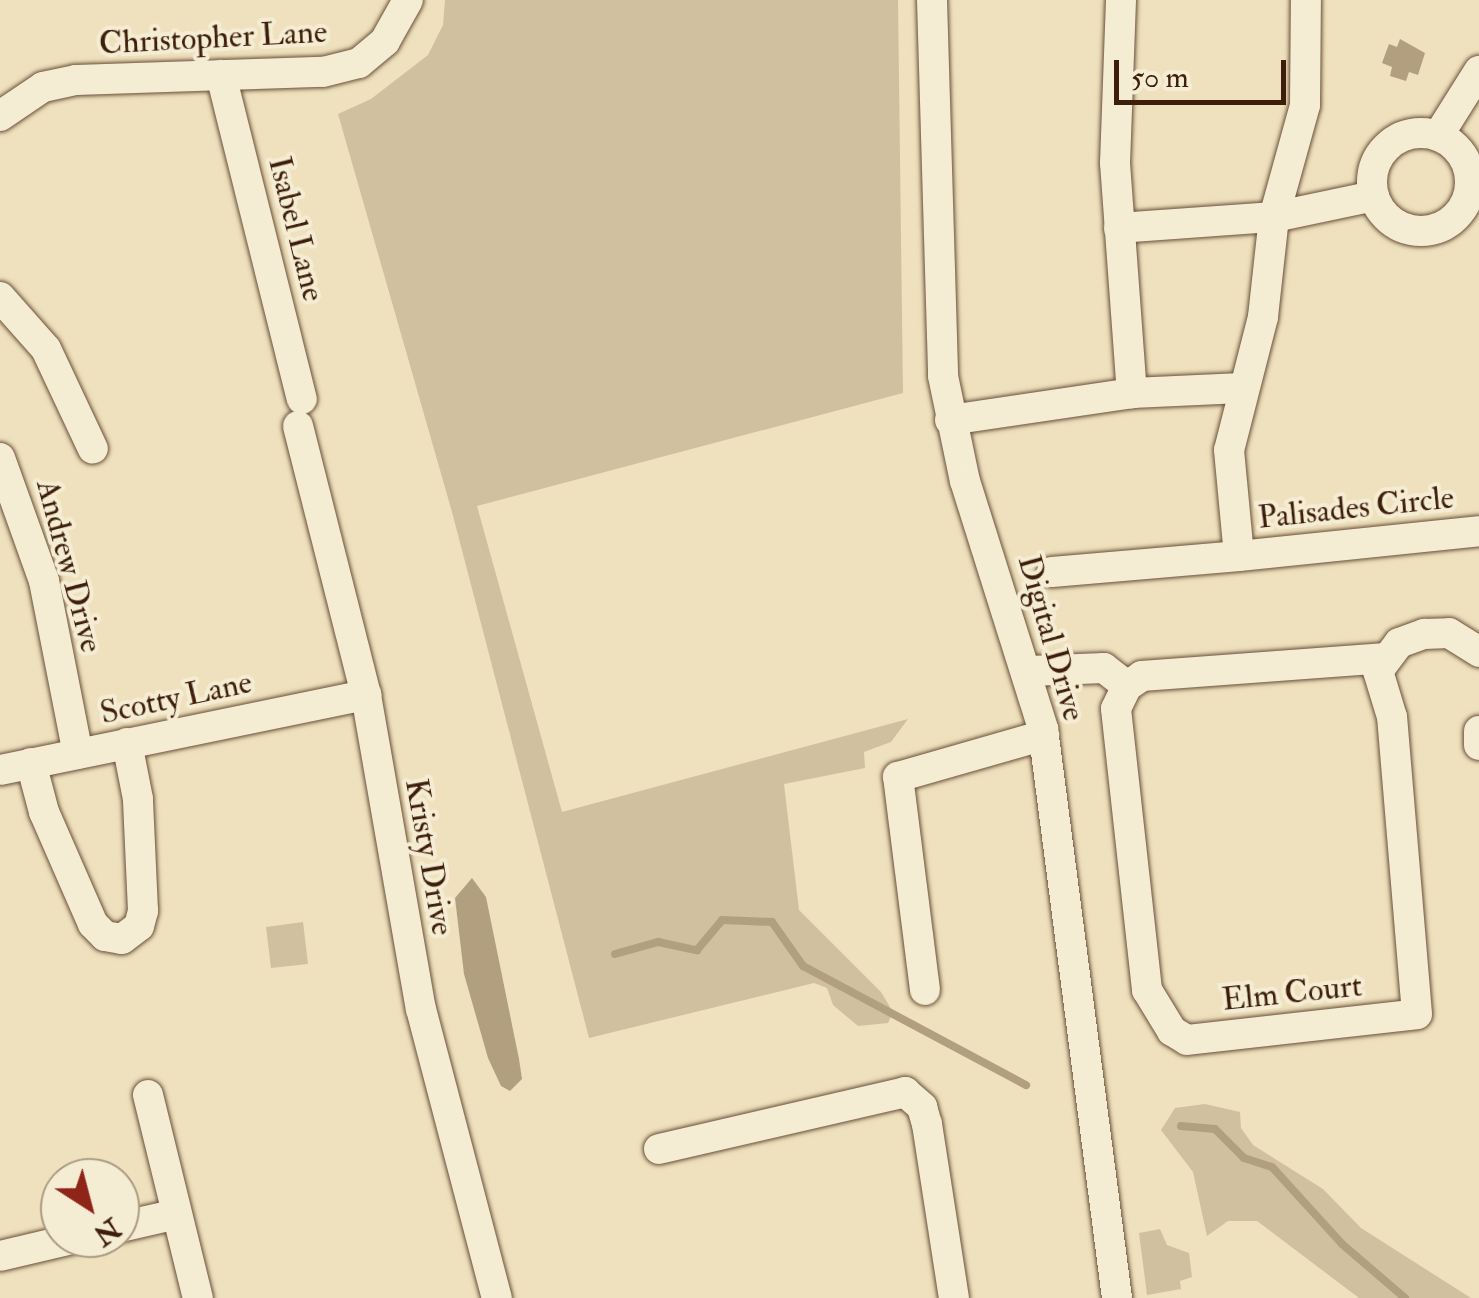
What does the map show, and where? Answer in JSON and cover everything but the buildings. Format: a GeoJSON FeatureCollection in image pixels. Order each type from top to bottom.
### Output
{"type":"FeatureCollection","features":[{"type":"Feature","properties":{"kind":"street","name":"Christopher Lane"},"geometry":{"type":"LineString","coordinates":[[0,116],[42,87],[76,80],[322,72],[359,63],[386,41],[408,0]]}},
{"type":"Feature","properties":{"kind":"street","name":"Digital Drive"},"geometry":{"type":"LineString","coordinates":[[932,0],[950,420],[1030,672],[1044,735],[1117,1298]]}},
{"type":"Feature","properties":{"kind":"street"},"geometry":{"type":"LineString","coordinates":[[1120,0],[1119,228],[1132,393]]}},
{"type":"Feature","properties":{"kind":"street","name":"Palisades Circle"},"geometry":{"type":"LineString","coordinates":[[1240,556],[1229,450],[1263,317],[1274,216],[1305,105],[1306,0]]}},
{"type":"Feature","properties":{"kind":"street"},"geometry":{"type":"LineString","coordinates":[[1438,136],[1446,114],[1479,71]]}},
{"type":"Feature","properties":{"kind":"street","name":"Isabel Lane"},"geometry":{"type":"LineString","coordinates":[[221,75],[300,412]]}},
{"type":"Feature","properties":{"kind":"street"},"geometry":{"type":"LineString","coordinates":[[1411,134],[1438,136],[1455,146],[1470,172],[1468,225],[1417,231],[1390,220],[1374,196],[1372,180],[1383,150],[1411,134]]}},
{"type":"Feature","properties":{"kind":"street"},"geometry":{"type":"LineString","coordinates":[[1119,228],[1274,216],[1374,196]]}},
{"type":"Feature","properties":{"kind":"street"},"geometry":{"type":"LineString","coordinates":[[0,297],[46,349],[92,449]]}},
{"type":"Feature","properties":{"kind":"street"},"geometry":{"type":"LineString","coordinates":[[950,420],[1132,393],[1242,388]]}},
{"type":"Feature","properties":{"kind":"street","name":"Kristy Drive"},"geometry":{"type":"LineString","coordinates":[[300,412],[366,695],[421,1010],[497,1298]]}},
{"type":"Feature","properties":{"kind":"street","name":"Andrew Drive"},"geometry":{"type":"LineString","coordinates":[[0,458],[44,581],[78,754]]}},
{"type":"Feature","properties":{"kind":"street","name":"Palisades Circle"},"geometry":{"type":"LineString","coordinates":[[1052,572],[1479,530]]}},
{"type":"Feature","properties":{"kind":"street"},"geometry":{"type":"LineString","coordinates":[[1030,672],[1104,668],[1127,686],[1142,676],[1386,658],[1398,643],[1424,634],[1449,633],[1479,652]]}},
{"type":"Feature","properties":{"kind":"street","name":"Elm Court"},"geometry":{"type":"LineString","coordinates":[[1127,686],[1116,709],[1148,990],[1172,1031],[1187,1040],[1417,1014],[1392,717],[1378,671],[1386,658]]}},
{"type":"Feature","properties":{"kind":"street","name":"Scotty Lane"},"geometry":{"type":"LineString","coordinates":[[0,770],[366,695]]}},
{"type":"Feature","properties":{"kind":"street"},"geometry":{"type":"LineString","coordinates":[[1479,730],[1479,745]]}},
{"type":"Feature","properties":{"kind":"street"},"geometry":{"type":"LineString","coordinates":[[925,990],[898,776],[1044,735]]}},
{"type":"Feature","properties":{"kind":"street"},"geometry":{"type":"LineString","coordinates":[[31,764],[44,812],[94,924],[105,936],[122,938],[140,926],[142,911],[138,799],[127,744]]}},
{"type":"Feature","properties":{"kind":"street"},"geometry":{"type":"LineString","coordinates":[[659,1149],[905,1092],[922,1107],[928,1124],[954,1298]]}},
{"type":"Feature","properties":{"kind":"street"},"geometry":{"type":"LineString","coordinates":[[148,1095],[198,1298]]}},
{"type":"Feature","properties":{"kind":"street"},"geometry":{"type":"LineString","coordinates":[[140,1223],[178,1214]]}},
{"type":"Feature","properties":{"kind":"street"},"geometry":{"type":"LineString","coordinates":[[0,1256],[40,1247]]}},
{"type":"Feature","properties":{"kind":"shaded area"},"geometry":{"type":"Polygon","coordinates":[[[445,0],[898,0],[903,393],[477,506],[562,812],[908,719],[891,742],[864,752],[865,768],[784,784],[799,910],[881,992],[893,1012],[888,1023],[858,1026],[833,1005],[827,988],[814,983],[589,1038],[452,512],[338,114],[371,99],[428,55],[443,25],[445,0]]]}},
{"type":"Feature","properties":{"kind":"shaded area"},"geometry":{"type":"Polygon","coordinates":[[[1400,39],[1425,53],[1418,75],[1409,72],[1406,81],[1390,76],[1392,67],[1382,63],[1389,44],[1397,47],[1400,39]]]}},
{"type":"Feature","properties":{"kind":"shaded area"},"geometry":{"type":"Polygon","coordinates":[[[472,878],[486,897],[519,1059],[522,1079],[510,1091],[501,1086],[488,1058],[464,974],[455,898],[472,878]]]}},
{"type":"Feature","properties":{"kind":"shaded area"},"geometry":{"type":"Polygon","coordinates":[[[303,922],[308,964],[271,968],[266,927],[303,922]]]}},
{"type":"Feature","properties":{"kind":"shaded area"},"geometry":{"type":"Polygon","coordinates":[[[1205,1104],[1240,1112],[1241,1128],[1253,1145],[1323,1189],[1361,1228],[1471,1298],[1359,1298],[1257,1221],[1228,1221],[1207,1236],[1193,1172],[1161,1130],[1175,1108],[1205,1104]]]}},
{"type":"Feature","properties":{"kind":"shaded area"},"geometry":{"type":"Polygon","coordinates":[[[1160,1229],[1167,1245],[1189,1253],[1192,1277],[1180,1281],[1181,1289],[1147,1295],[1139,1233],[1160,1229]]]}},
{"type":"Feature","properties":{"kind":"waterway"},"geometry":{"type":"LineString","coordinates":[[615,954],[658,942],[697,950],[722,920],[772,922],[803,966],[1026,1085]]}},
{"type":"Feature","properties":{"kind":"waterway"},"geometry":{"type":"LineString","coordinates":[[1181,1126],[1215,1129],[1244,1158],[1272,1167],[1342,1244],[1405,1298]]}}]}
